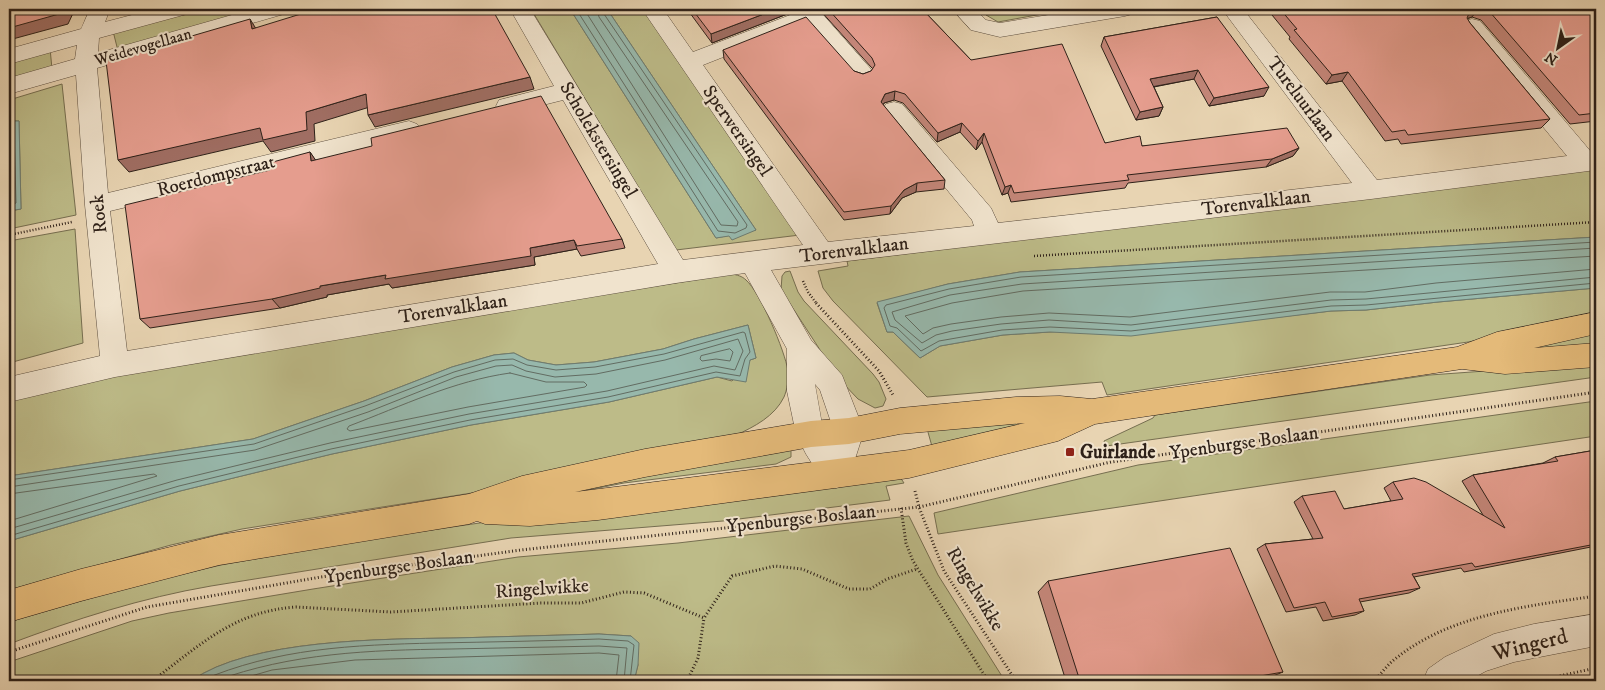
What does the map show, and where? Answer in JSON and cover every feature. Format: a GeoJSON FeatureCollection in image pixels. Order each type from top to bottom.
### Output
{"type":"FeatureCollection","features":[{"type":"Feature","properties":{"kind":"main road","name":"Ypenburgse Boslaan"},"geometry":{"type":"LineString","coordinates":[[1456,359],[1497,344],[1596,323]]}},
{"type":"Feature","properties":{"kind":"main road","name":"Ypenburgse Boslaan"},"geometry":{"type":"LineString","coordinates":[[9,606],[80,585],[219,550],[468,509],[522,490],[635,466],[811,434],[849,431],[900,421],[1016,410],[1060,409],[1092,412],[1456,359],[1505,362],[1596,355]]}},
{"type":"Feature","properties":{"kind":"main road","name":"Ypenburgse Boslaan"},"geometry":{"type":"LineString","coordinates":[[468,509],[540,510],[909,464],[1058,428],[1092,412]]}},
{"type":"Feature","properties":{"kind":"street","name":"Roek"},"geometry":{"type":"LineString","coordinates":[[100,9],[89,35],[86,64],[98,211],[115,365]]}},
{"type":"Feature","properties":{"kind":"street","name":"Weidevogellaan"},"geometry":{"type":"LineString","coordinates":[[9,56],[180,9]]}},
{"type":"Feature","properties":{"kind":"street","name":"Weidevogellaan"},"geometry":{"type":"LineString","coordinates":[[9,86],[276,9]]}},
{"type":"Feature","properties":{"kind":"street","name":"Scholekstersingel"},"geometry":{"type":"LineString","coordinates":[[520,9],[676,272]]}},
{"type":"Feature","properties":{"kind":"street","name":"Sperwersingel"},"geometry":{"type":"LineString","coordinates":[[652,9],[822,253]]}},
{"type":"Feature","properties":{"kind":"street"},"geometry":{"type":"LineString","coordinates":[[963,9],[979,25],[1000,30],[1125,9]]}},
{"type":"Feature","properties":{"kind":"street","name":"Tureluurlaan"},"geometry":{"type":"LineString","coordinates":[[1232,9],[1371,190]]}},
{"type":"Feature","properties":{"kind":"street"},"geometry":{"type":"LineString","coordinates":[[689,62],[808,12],[862,73]]}},
{"type":"Feature","properties":{"kind":"street"},"geometry":{"type":"LineString","coordinates":[[1472,26],[1591,162]]}},
{"type":"Feature","properties":{"kind":"street"},"geometry":{"type":"LineString","coordinates":[[482,112],[568,91]]}},
{"type":"Feature","properties":{"kind":"street"},"geometry":{"type":"LineString","coordinates":[[894,110],[998,233]]}},
{"type":"Feature","properties":{"kind":"street","name":"Roerdompstraat"},"geometry":{"type":"LineString","coordinates":[[98,211],[434,124]]}},
{"type":"Feature","properties":{"kind":"street","name":"Torenvalklaan"},"geometry":{"type":"LineString","coordinates":[[9,389],[115,365],[676,272],[822,253],[1371,190],[1591,162]]}},
{"type":"Feature","properties":{"kind":"street"},"geometry":{"type":"LineString","coordinates":[[753,262],[801,348],[832,384],[849,431],[836,474]]}},
{"type":"Feature","properties":{"kind":"street"},"geometry":{"type":"LineString","coordinates":[[801,348],[800,380],[811,434],[836,474]]}},
{"type":"Feature","properties":{"kind":"street","name":"Wingerd"},"geometry":{"type":"LineString","coordinates":[[1440,681],[1454,670],[1502,648],[1596,630]]}},
{"type":"Feature","properties":{"kind":"path"},"geometry":{"type":"LineString","coordinates":[[9,235],[98,211]]}},
{"type":"Feature","properties":{"kind":"path"},"geometry":{"type":"LineString","coordinates":[[998,233],[1024,257],[1596,222]]}},
{"type":"Feature","properties":{"kind":"path"},"geometry":{"type":"LineString","coordinates":[[797,257],[804,287],[820,308],[868,358],[890,386],[900,421]]}},
{"type":"Feature","properties":{"kind":"path","name":"Ypenburgse Boslaan"},"geometry":{"type":"LineString","coordinates":[[9,652],[147,607],[322,577],[521,550],[918,507],[1111,462],[1596,392]]}},
{"type":"Feature","properties":{"kind":"path"},"geometry":{"type":"LineString","coordinates":[[909,464],[918,507]]}},
{"type":"Feature","properties":{"kind":"path","name":"Ringelwikke"},"geometry":{"type":"LineString","coordinates":[[918,507],[944,570],[1016,681]]}},
{"type":"Feature","properties":{"kind":"path","name":"Ringelwikke"},"geometry":{"type":"LineString","coordinates":[[901,508],[906,543],[917,569],[988,681]]}},
{"type":"Feature","properties":{"kind":"path","name":"Ringelwikke"},"geometry":{"type":"LineString","coordinates":[[152,681],[225,627],[243,618],[281,608],[296,607],[391,612],[541,603],[581,604],[624,592],[644,593],[704,618],[732,576],[753,570],[775,566],[802,569],[849,589],[870,589],[887,579],[917,569]]}},
{"type":"Feature","properties":{"kind":"path"},"geometry":{"type":"LineString","coordinates":[[687,681],[698,658],[704,618]]}},
{"type":"Feature","properties":{"kind":"path"},"geometry":{"type":"LineString","coordinates":[[1536,681],[1596,668]]}},
{"type":"Feature","properties":{"kind":"shaded area"},"geometry":{"type":"Polygon","coordinates":[[[192,9],[260,10],[118,51],[113,31],[192,9]]]}},
{"type":"Feature","properties":{"kind":"shaded area"},"geometry":{"type":"Polygon","coordinates":[[[531,9],[570,9],[716,238],[756,230],[607,9],[645,9],[798,226],[800,235],[676,250],[531,9]]]}},
{"type":"Feature","properties":{"kind":"shaded area"},"geometry":{"type":"Polygon","coordinates":[[[1024,9],[1070,9],[998,22],[986,15],[1024,9]]]}},
{"type":"Feature","properties":{"kind":"shaded area"},"geometry":{"type":"Polygon","coordinates":[[[50,48],[52,69],[9,82],[9,60],[50,48]]]}},
{"type":"Feature","properties":{"kind":"shaded area"},"geometry":{"type":"Polygon","coordinates":[[[62,84],[76,215],[9,229],[9,211],[21,209],[19,121],[9,121],[9,100],[62,84]]]}},
{"type":"Feature","properties":{"kind":"shaded area"},"geometry":{"type":"Polygon","coordinates":[[[1596,169],[1596,237],[1020,272],[948,284],[877,303],[887,332],[893,332],[920,358],[940,346],[1003,335],[1271,318],[1596,288],[1596,316],[1468,342],[1107,395],[1102,382],[927,397],[833,301],[823,288],[818,271],[848,266],[847,261],[1596,169]]]}},
{"type":"Feature","properties":{"kind":"shaded area"},"geometry":{"type":"Polygon","coordinates":[[[75,229],[83,343],[9,363],[9,241],[75,229]]]}},
{"type":"Feature","properties":{"kind":"shaded area"},"geometry":{"type":"Polygon","coordinates":[[[790,271],[798,292],[804,301],[879,382],[886,399],[883,406],[875,408],[858,399],[839,379],[781,290],[782,276],[785,272],[790,271]]]}},
{"type":"Feature","properties":{"kind":"shaded area"},"geometry":{"type":"Polygon","coordinates":[[[732,274],[744,279],[758,296],[777,337],[786,362],[788,374],[785,394],[775,410],[757,424],[736,435],[510,487],[242,529],[171,545],[9,590],[9,541],[180,491],[332,454],[471,425],[609,402],[717,377],[732,381],[750,360],[756,358],[748,325],[663,349],[594,362],[556,365],[528,360],[514,353],[494,355],[452,367],[364,401],[253,439],[9,476],[9,397],[194,359],[732,274]]]}},
{"type":"Feature","properties":{"kind":"shaded area"},"geometry":{"type":"Polygon","coordinates":[[[1596,331],[1596,350],[1574,352],[1492,351],[1596,331]]]}},
{"type":"Feature","properties":{"kind":"shaded area"},"geometry":{"type":"Polygon","coordinates":[[[1596,363],[1596,377],[1106,446],[1104,441],[1153,418],[1155,415],[1430,375],[1596,363]]]}},
{"type":"Feature","properties":{"kind":"shaded area"},"geometry":{"type":"Polygon","coordinates":[[[1596,401],[1596,436],[938,534],[934,513],[1138,465],[1596,401]]]}},
{"type":"Feature","properties":{"kind":"shaded area"},"geometry":{"type":"Polygon","coordinates":[[[1070,412],[933,450],[926,425],[1070,412]]]}},
{"type":"Feature","properties":{"kind":"shaded area"},"geometry":{"type":"Polygon","coordinates":[[[791,450],[791,457],[776,464],[624,483],[516,504],[673,464],[791,450]]]}},
{"type":"Feature","properties":{"kind":"shaded area"},"geometry":{"type":"Polygon","coordinates":[[[900,477],[904,483],[886,486],[890,500],[723,521],[511,538],[211,586],[109,610],[9,644],[9,622],[136,585],[221,565],[363,540],[500,520],[900,477]]]}},
{"type":"Feature","properties":{"kind":"shaded area"},"geometry":{"type":"Polygon","coordinates":[[[909,516],[938,575],[1005,681],[634,681],[638,665],[631,636],[599,634],[392,639],[318,644],[281,649],[247,657],[216,667],[191,681],[9,681],[9,662],[132,621],[169,613],[518,557],[678,543],[909,516]]]}},
{"type":"Feature","properties":{"kind":"water"},"geometry":{"type":"Polygon","coordinates":[[[570,9],[607,9],[756,230],[732,240],[729,236],[716,238],[570,9]]]}},
{"type":"Feature","properties":{"kind":"water"},"geometry":{"type":"Polygon","coordinates":[[[9,121],[19,121],[21,209],[9,211],[9,121]]]}},
{"type":"Feature","properties":{"kind":"water"},"geometry":{"type":"Polygon","coordinates":[[[1596,237],[1596,288],[1366,310],[1331,311],[1131,336],[1050,332],[1003,335],[940,346],[920,358],[893,332],[887,332],[877,302],[948,284],[1020,272],[1596,237]]]}},
{"type":"Feature","properties":{"kind":"water"},"geometry":{"type":"Polygon","coordinates":[[[748,325],[756,358],[750,360],[746,382],[717,377],[609,402],[471,425],[332,454],[180,491],[9,541],[9,476],[253,439],[364,401],[452,367],[494,355],[514,353],[528,360],[556,365],[594,362],[663,349],[748,325]]]}},
{"type":"Feature","properties":{"kind":"water"},"geometry":{"type":"Polygon","coordinates":[[[599,634],[631,636],[639,643],[638,665],[634,681],[191,681],[216,667],[247,657],[281,649],[318,644],[392,639],[599,634]]]}},
{"type":"Feature","properties":{"kind":"building"},"geometry":{"type":"Polygon","coordinates":[[[9,9],[62,9],[59,14],[9,28],[9,9]]]}},
{"type":"Feature","properties":{"kind":"building"},"geometry":{"type":"Polygon","coordinates":[[[317,9],[492,9],[530,77],[368,115],[366,94],[306,112],[307,130],[263,140],[260,128],[118,160],[106,61],[250,19],[252,29],[317,9]]]}},
{"type":"Feature","properties":{"kind":"building"},"geometry":{"type":"Polygon","coordinates":[[[692,9],[777,9],[711,34],[692,9]]]}},
{"type":"Feature","properties":{"kind":"building"},"geometry":{"type":"Polygon","coordinates":[[[828,9],[922,9],[971,60],[1062,44],[1105,143],[1140,136],[1142,146],[1287,128],[1299,148],[1272,159],[1127,175],[1129,180],[1014,193],[1011,185],[1005,187],[984,133],[978,141],[962,123],[938,133],[905,94],[895,91],[885,94],[881,102],[945,180],[917,183],[904,190],[891,206],[844,212],[723,50],[806,17],[854,71],[863,74],[871,71],[875,65],[872,58],[828,9]]]}},
{"type":"Feature","properties":{"kind":"building"},"geometry":{"type":"Polygon","coordinates":[[[1280,9],[1476,9],[1470,11],[1467,18],[1470,23],[1550,119],[1408,135],[1405,130],[1392,132],[1348,72],[1332,75],[1294,30],[1297,29],[1280,9]]]}},
{"type":"Feature","properties":{"kind":"building"},"geometry":{"type":"Polygon","coordinates":[[[1482,9],[1596,9],[1596,113],[1579,115],[1489,11],[1482,9]]]}},
{"type":"Feature","properties":{"kind":"building"},"geometry":{"type":"Polygon","coordinates":[[[1217,17],[1269,87],[1214,98],[1198,70],[1150,79],[1163,107],[1140,112],[1104,37],[1217,17]]]}},
{"type":"Feature","properties":{"kind":"building"},"geometry":{"type":"Polygon","coordinates":[[[541,96],[622,239],[577,246],[574,240],[530,248],[531,256],[385,279],[386,275],[320,286],[320,288],[272,299],[140,319],[125,205],[270,170],[269,163],[310,152],[311,161],[372,146],[371,138],[541,96]]]}},
{"type":"Feature","properties":{"kind":"building"},"geometry":{"type":"Polygon","coordinates":[[[1596,450],[1596,544],[1475,567],[1472,563],[1412,574],[1420,588],[1359,599],[1364,611],[1332,617],[1325,602],[1294,608],[1265,544],[1323,538],[1302,496],[1335,491],[1344,509],[1403,499],[1393,482],[1414,478],[1426,482],[1505,528],[1473,475],[1558,461],[1555,457],[1596,450]]]}},
{"type":"Feature","properties":{"kind":"building"},"geometry":{"type":"Polygon","coordinates":[[[1230,548],[1283,672],[1232,681],[1080,681],[1048,581],[1230,548]]]}},
{"type":"Feature","properties":{"kind":"place","name":"Guirlande"},"geometry":{"type":"Point","coordinates":[1070,452]}}]}
